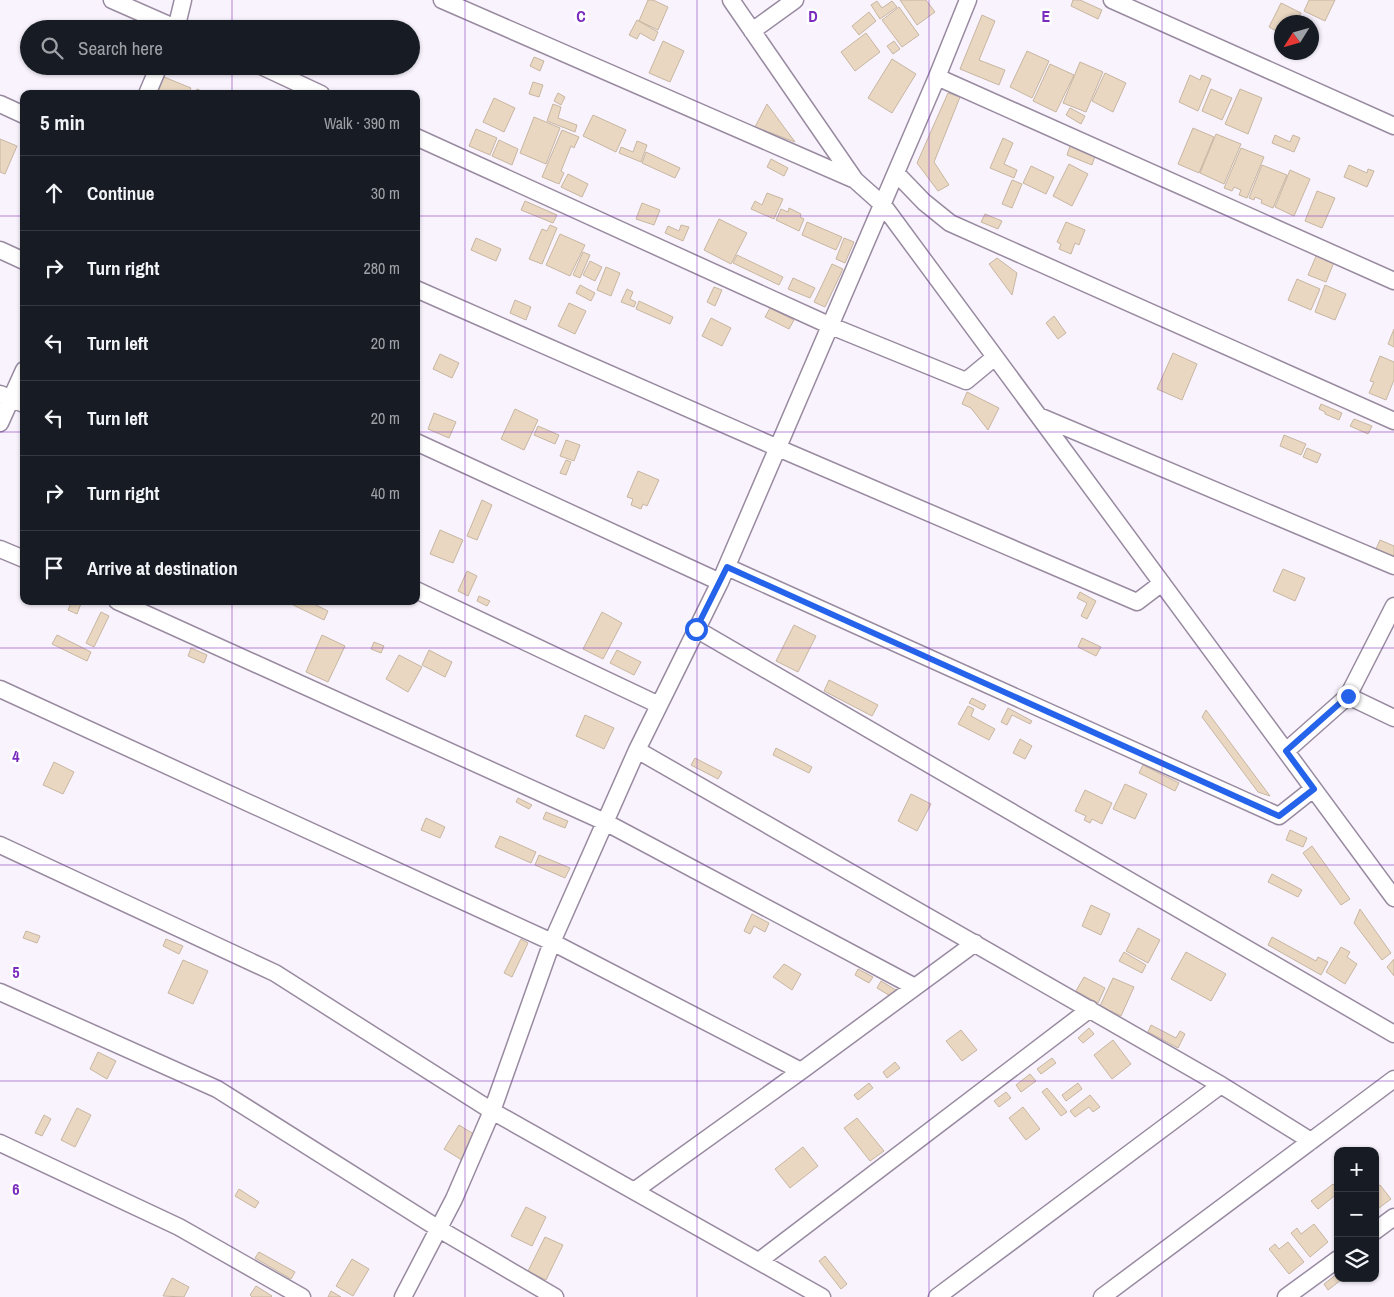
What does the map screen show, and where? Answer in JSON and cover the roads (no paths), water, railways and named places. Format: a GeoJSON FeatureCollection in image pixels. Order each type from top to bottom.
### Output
{"type":"FeatureCollection","features":[{"type":"Feature","properties":{"kind":"street"},"geometry":{"type":"LineString","coordinates":[[112,0],[158,20]]}},
{"type":"Feature","properties":{"kind":"street"},"geometry":{"type":"LineString","coordinates":[[179,20],[183,0]]}},
{"type":"Feature","properties":{"kind":"street"},"geometry":{"type":"LineString","coordinates":[[442,0],[855,180]]}},
{"type":"Feature","properties":{"kind":"street"},"geometry":{"type":"LineString","coordinates":[[730,0],[855,180],[883,205],[1394,898]]}},
{"type":"Feature","properties":{"kind":"street"},"geometry":{"type":"LineString","coordinates":[[752,31],[795,0]]}},
{"type":"Feature","properties":{"kind":"street"},"geometry":{"type":"LineString","coordinates":[[403,1297],[454,1199],[492,1111],[552,942],[637,750],[724,574],[938,77],[968,0]]}},
{"type":"Feature","properties":{"kind":"street"},"geometry":{"type":"LineString","coordinates":[[1112,0],[1394,126]]}},
{"type":"Feature","properties":{"kind":"street"},"geometry":{"type":"LineString","coordinates":[[149,90],[155,75]]}},
{"type":"Feature","properties":{"kind":"street"},"geometry":{"type":"LineString","coordinates":[[280,75],[312,90]]}},
{"type":"Feature","properties":{"kind":"street"},"geometry":{"type":"LineString","coordinates":[[938,77],[1394,281]]}},
{"type":"Feature","properties":{"kind":"street"},"geometry":{"type":"LineString","coordinates":[[0,104],[20,113]]}},
{"type":"Feature","properties":{"kind":"street"},"geometry":{"type":"LineString","coordinates":[[420,139],[831,326],[966,381],[995,357]]}},
{"type":"Feature","properties":{"kind":"street"},"geometry":{"type":"LineString","coordinates":[[896,173],[924,202],[950,223],[1394,421]]}},
{"type":"Feature","properties":{"kind":"street"},"geometry":{"type":"LineString","coordinates":[[0,250],[20,259]]}},
{"type":"Feature","properties":{"kind":"street"},"geometry":{"type":"LineString","coordinates":[[420,291],[778,448],[1137,602],[1162,583]]}},
{"type":"Feature","properties":{"kind":"street"},"geometry":{"type":"LineString","coordinates":[[0,423],[20,380]]}},
{"type":"Feature","properties":{"kind":"street"},"geometry":{"type":"LineString","coordinates":[[1039,416],[1394,566]]}},
{"type":"Feature","properties":{"kind":"street"},"geometry":{"type":"LineString","coordinates":[[420,444],[1279,816],[1314,789]]}},
{"type":"Feature","properties":{"kind":"street"},"geometry":{"type":"LineString","coordinates":[[0,548],[20,557]]}},
{"type":"Feature","properties":{"kind":"street"},"geometry":{"type":"LineString","coordinates":[[420,592],[659,705]]}},
{"type":"Feature","properties":{"kind":"street"},"geometry":{"type":"LineString","coordinates":[[126,605],[605,822],[915,987]]}},
{"type":"Feature","properties":{"kind":"street"},"geometry":{"type":"LineString","coordinates":[[1286,751],[1348,696],[1394,606]]}},
{"type":"Feature","properties":{"kind":"street"},"geometry":{"type":"LineString","coordinates":[[696,629],[1394,1034]]}},
{"type":"Feature","properties":{"kind":"street"},"geometry":{"type":"LineString","coordinates":[[0,689],[552,942],[801,1071]]}},
{"type":"Feature","properties":{"kind":"street"},"geometry":{"type":"LineString","coordinates":[[1348,696],[1394,718]]}},
{"type":"Feature","properties":{"kind":"street"},"geometry":{"type":"LineString","coordinates":[[637,750],[1221,1085],[1311,1142]]}},
{"type":"Feature","properties":{"kind":"street"},"geometry":{"type":"LineString","coordinates":[[0,845],[274,973],[492,1111],[822,1297]]}},
{"type":"Feature","properties":{"kind":"street"},"geometry":{"type":"LineString","coordinates":[[634,1191],[975,943]]}},
{"type":"Feature","properties":{"kind":"street"},"geometry":{"type":"LineString","coordinates":[[0,992],[217,1089],[438,1229],[555,1297]]}},
{"type":"Feature","properties":{"kind":"street"},"geometry":{"type":"LineString","coordinates":[[759,1261],[1090,1009]]}},
{"type":"Feature","properties":{"kind":"street"},"geometry":{"type":"LineString","coordinates":[[1102,1297],[1394,1079]]}},
{"type":"Feature","properties":{"kind":"street"},"geometry":{"type":"LineString","coordinates":[[938,1297],[1221,1085]]}},
{"type":"Feature","properties":{"kind":"street"},"geometry":{"type":"LineString","coordinates":[[0,1143],[179,1227],[302,1297]]}},
{"type":"Feature","properties":{"kind":"street"},"geometry":{"type":"LineString","coordinates":[[1379,1228],[1394,1217]]}},
{"type":"Feature","properties":{"kind":"street"},"geometry":{"type":"LineString","coordinates":[[1286,1297],[1334,1261]]}}]}
